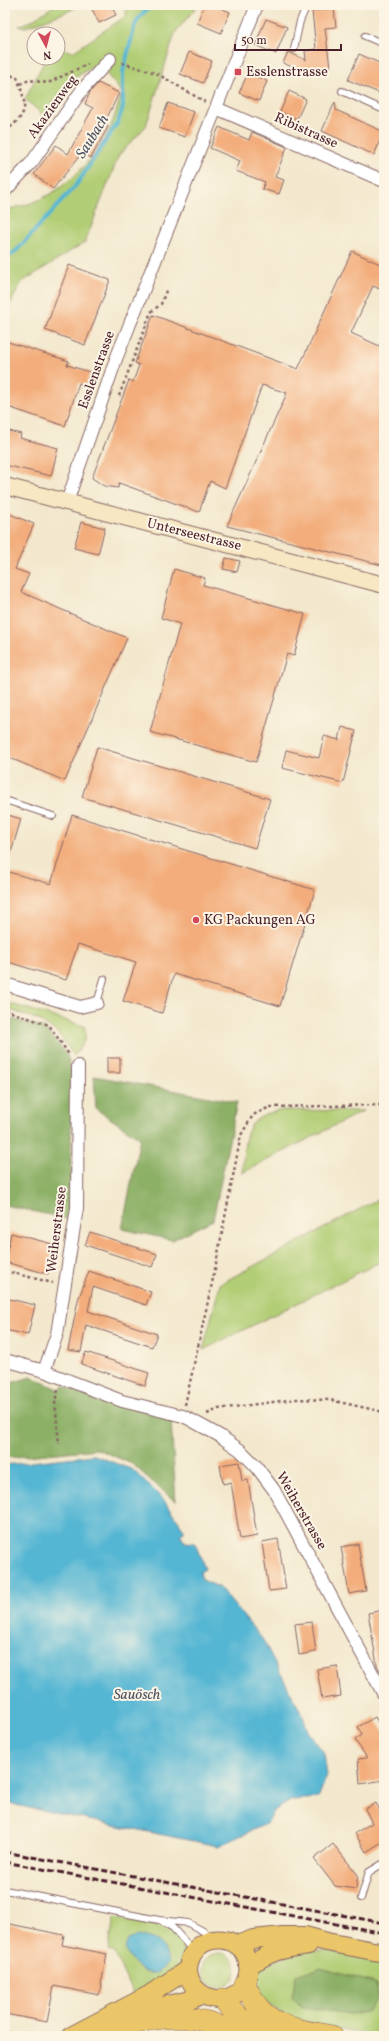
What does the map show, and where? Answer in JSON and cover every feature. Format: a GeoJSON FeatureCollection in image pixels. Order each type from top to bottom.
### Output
{"type":"FeatureCollection","features":[{"type":"Feature","properties":{"kind":"highway"},"geometry":{"type":"LineString","coordinates":[[246,1975],[259,2007],[276,2022],[296,2029],[332,2036]]}},
{"type":"Feature","properties":{"kind":"highway"},"geometry":{"type":"LineString","coordinates":[[223,1999],[232,2012],[248,2027],[267,2036]]}},
{"type":"Feature","properties":{"kind":"highway"},"geometry":{"type":"LineString","coordinates":[[104,2036],[119,2028],[144,2021],[175,2017],[203,2021],[242,2036]]}},
{"type":"Feature","properties":{"kind":"main road"},"geometry":{"type":"LineString","coordinates":[[237,1945],[253,1939],[283,1936],[305,1936],[327,1942],[384,1953]]}},
{"type":"Feature","properties":{"kind":"main road"},"geometry":{"type":"LineString","coordinates":[[71,2036],[149,1995],[191,1960],[204,1943],[211,1940],[230,1941],[237,1945],[246,1958],[246,1975]]}},
{"type":"Feature","properties":{"kind":"main road"},"geometry":{"type":"LineString","coordinates":[[191,1960],[191,1982],[202,1994],[209,1998],[223,1999],[236,1993],[246,1975],[267,1954],[280,1949],[327,1942]]}},
{"type":"Feature","properties":{"kind":"main road"},"geometry":{"type":"LineString","coordinates":[[89,2036],[139,2014],[190,2000],[202,1994]]}},
{"type":"Feature","properties":{"kind":"street","name":"Esslenstrasse"},"geometry":{"type":"LineString","coordinates":[[66,502],[116,359],[257,5]]}},
{"type":"Feature","properties":{"kind":"street","name":"Akazienweg"},"geometry":{"type":"LineString","coordinates":[[5,191],[32,162],[82,90],[113,60]]}},
{"type":"Feature","properties":{"kind":"street","name":"Ribistrasse"},"geometry":{"type":"LineString","coordinates":[[216,108],[384,181]]}},
{"type":"Feature","properties":{"kind":"street","name":"Unterseestrasse"},"geometry":{"type":"LineString","coordinates":[[5,486],[384,585]]}},
{"type":"Feature","properties":{"kind":"street"},"geometry":{"type":"LineString","coordinates":[[5,984],[80,1007],[97,1003]]}},
{"type":"Feature","properties":{"kind":"street","name":"Weiherstrasse"},"geometry":{"type":"LineString","coordinates":[[44,1371],[57,1334],[78,1208],[78,1066]]}},
{"type":"Feature","properties":{"kind":"street","name":"Weiherstrasse"},"geometry":{"type":"LineString","coordinates":[[5,1360],[44,1371],[122,1401],[187,1418],[220,1436],[240,1450],[256,1466],[274,1490],[384,1695]]}},
{"type":"Feature","properties":{"kind":"lane"},"geometry":{"type":"LineString","coordinates":[[294,49],[300,21],[307,5]]}},
{"type":"Feature","properties":{"kind":"lane"},"geometry":{"type":"LineString","coordinates":[[365,36],[384,44]]}},
{"type":"Feature","properties":{"kind":"lane"},"geometry":{"type":"LineString","coordinates":[[342,91],[384,110]]}},
{"type":"Feature","properties":{"kind":"lane"},"geometry":{"type":"LineString","coordinates":[[5,800],[53,816]]}},
{"type":"Feature","properties":{"kind":"lane"},"geometry":{"type":"LineString","coordinates":[[97,1003],[104,979]]}},
{"type":"Feature","properties":{"kind":"lane"},"geometry":{"type":"LineString","coordinates":[[360,1898],[369,1872],[384,1863]]}},
{"type":"Feature","properties":{"kind":"lane"},"geometry":{"type":"LineString","coordinates":[[5,1890],[159,1920],[188,1923],[203,1931],[211,1940]]}},
{"type":"Feature","properties":{"kind":"lane"},"geometry":{"type":"LineString","coordinates":[[159,1920],[173,1928],[191,1960]]}},
{"type":"Feature","properties":{"kind":"path"},"geometry":{"type":"LineString","coordinates":[[5,20],[8,5]]}},
{"type":"Feature","properties":{"kind":"path"},"geometry":{"type":"LineString","coordinates":[[20,84],[29,80],[48,84],[104,56],[156,73],[216,108]]}},
{"type":"Feature","properties":{"kind":"path"},"geometry":{"type":"LineString","coordinates":[[5,74],[17,77],[23,93],[23,113],[19,122],[5,131]]}},
{"type":"Feature","properties":{"kind":"path"},"geometry":{"type":"LineString","coordinates":[[115,402],[151,312],[161,304],[167,288]]}},
{"type":"Feature","properties":{"kind":"path"},"geometry":{"type":"LineString","coordinates":[[5,1010],[49,1025],[78,1066]]}},
{"type":"Feature","properties":{"kind":"path"},"geometry":{"type":"LineString","coordinates":[[384,1105],[270,1107],[253,1115],[241,1135],[187,1418],[218,1409],[297,1399],[330,1400],[384,1412]]}},
{"type":"Feature","properties":{"kind":"path"},"geometry":{"type":"LineString","coordinates":[[5,1271],[65,1286]]}},
{"type":"Feature","properties":{"kind":"path"},"geometry":{"type":"LineString","coordinates":[[59,1444],[55,1401],[61,1378]]}},
{"type":"Feature","properties":{"kind":"green space"},"geometry":{"type":"Polygon","coordinates":[[[55,5],[80,5],[69,11],[26,27],[19,26],[33,20],[55,5]]]}},
{"type":"Feature","properties":{"kind":"green space"},"geometry":{"type":"Polygon","coordinates":[[[123,5],[198,5],[175,33],[146,126],[119,155],[85,242],[22,282],[5,313],[5,213],[7,209],[40,199],[55,191],[81,170],[102,143],[110,128],[122,93],[98,63],[70,81],[43,115],[25,99],[42,66],[66,66],[66,50],[73,52],[127,15],[123,5]]]}},
{"type":"Feature","properties":{"kind":"green space"},"geometry":{"type":"Polygon","coordinates":[[[5,1002],[84,1026],[86,1035],[82,1046],[74,1056],[58,1033],[39,1020],[5,1008],[5,1002]]]}},
{"type":"Feature","properties":{"kind":"green space"},"geometry":{"type":"Polygon","coordinates":[[[5,1017],[44,1028],[67,1054],[71,1071],[71,1188],[68,1219],[5,1205],[5,1017]]]}},
{"type":"Feature","properties":{"kind":"green space"},"geometry":{"type":"Polygon","coordinates":[[[94,1076],[237,1102],[213,1220],[172,1240],[122,1229],[140,1138],[96,1109],[94,1076]]]}},
{"type":"Feature","properties":{"kind":"green space"},"geometry":{"type":"Polygon","coordinates":[[[282,1110],[363,1111],[242,1173],[246,1139],[252,1124],[259,1118],[282,1110]]]}},
{"type":"Feature","properties":{"kind":"green space"},"geometry":{"type":"Polygon","coordinates":[[[384,1196],[384,1260],[203,1350],[220,1284],[384,1196]]]}},
{"type":"Feature","properties":{"kind":"green space"},"geometry":{"type":"Polygon","coordinates":[[[31,1377],[60,1390],[63,1386],[171,1420],[176,1502],[132,1464],[98,1449],[5,1458],[5,1403],[8,1384],[31,1377]]]}},
{"type":"Feature","properties":{"kind":"green space"},"geometry":{"type":"Polygon","coordinates":[[[114,1918],[145,1923],[167,1930],[176,1935],[181,1943],[183,1954],[176,1969],[134,1997],[114,1952],[108,1951],[114,1918]]]}},
{"type":"Feature","properties":{"kind":"green space"},"geometry":{"type":"Polygon","coordinates":[[[301,1950],[327,1951],[384,1961],[384,2034],[370,2035],[298,2022],[268,2005],[260,1992],[257,1978],[259,1967],[301,1950]]]}},
{"type":"Feature","properties":{"kind":"green space"},"geometry":{"type":"Polygon","coordinates":[[[219,1953],[231,1958],[236,1970],[231,1982],[219,1987],[207,1982],[202,1970],[207,1958],[219,1953]]]}},
{"type":"Feature","properties":{"kind":"green space"},"geometry":{"type":"Polygon","coordinates":[[[320,1968],[375,1983],[379,1996],[368,2012],[350,2014],[302,2007],[292,1997],[296,1975],[320,1968]]]}},
{"type":"Feature","properties":{"kind":"water","name":"Sauösch"},"geometry":{"type":"Polygon","coordinates":[[[94,1455],[133,1470],[163,1499],[185,1531],[180,1535],[185,1542],[195,1543],[205,1569],[200,1572],[202,1580],[219,1587],[263,1640],[303,1716],[308,1731],[324,1753],[327,1775],[318,1798],[292,1800],[275,1810],[266,1824],[218,1846],[5,1803],[5,1465],[94,1455]]]}},
{"type":"Feature","properties":{"kind":"water"},"geometry":{"type":"Polygon","coordinates":[[[137,1936],[155,1940],[162,1946],[167,1957],[168,1964],[162,1970],[155,1973],[149,1973],[137,1967],[132,1961],[125,1948],[128,1940],[137,1936]]]}},
{"type":"Feature","properties":{"kind":"building"},"geometry":{"type":"Polygon","coordinates":[[[90,5],[111,5],[116,15],[99,23],[90,5]]]}},
{"type":"Feature","properties":{"kind":"building"},"geometry":{"type":"Polygon","coordinates":[[[204,5],[213,5],[230,12],[221,33],[197,23],[204,5]]]}},
{"type":"Feature","properties":{"kind":"building"},"geometry":{"type":"Polygon","coordinates":[[[334,8],[336,27],[325,28],[330,67],[299,70],[283,63],[288,52],[306,60],[305,51],[316,49],[312,11],[334,8]]]}},
{"type":"Feature","properties":{"kind":"building"},"geometry":{"type":"Polygon","coordinates":[[[266,19],[287,27],[276,54],[255,45],[266,19]]]}},
{"type":"Feature","properties":{"kind":"building"},"geometry":{"type":"Polygon","coordinates":[[[189,52],[212,61],[203,83],[180,74],[189,52]]]}},
{"type":"Feature","properties":{"kind":"building"},"geometry":{"type":"Polygon","coordinates":[[[359,54],[384,65],[384,95],[348,80],[359,54]]]}},
{"type":"Feature","properties":{"kind":"building"},"geometry":{"type":"Polygon","coordinates":[[[248,73],[267,81],[259,101],[239,93],[248,73]]]}},
{"type":"Feature","properties":{"kind":"building"},"geometry":{"type":"Polygon","coordinates":[[[98,83],[119,93],[104,124],[108,127],[91,158],[82,153],[53,189],[34,174],[56,145],[68,154],[93,108],[85,104],[90,92],[98,83]]]}},
{"type":"Feature","properties":{"kind":"building"},"geometry":{"type":"Polygon","coordinates":[[[289,91],[306,99],[297,119],[280,112],[289,91]]]}},
{"type":"Feature","properties":{"kind":"building"},"geometry":{"type":"Polygon","coordinates":[[[335,102],[336,110],[384,132],[374,155],[322,131],[335,102]]]}},
{"type":"Feature","properties":{"kind":"building"},"geometry":{"type":"Polygon","coordinates":[[[168,103],[194,112],[185,137],[159,128],[168,103]]]}},
{"type":"Feature","properties":{"kind":"building"},"geometry":{"type":"Polygon","coordinates":[[[219,127],[249,140],[252,132],[287,147],[275,177],[284,180],[279,194],[262,189],[265,182],[236,171],[240,161],[210,148],[219,127]]]}},
{"type":"Feature","properties":{"kind":"building"},"geometry":{"type":"Polygon","coordinates":[[[352,251],[384,266],[384,291],[373,286],[351,333],[384,348],[384,557],[382,565],[227,526],[287,393],[262,385],[225,488],[210,481],[199,512],[119,483],[118,488],[104,486],[92,478],[129,380],[133,382],[139,365],[135,363],[153,315],[298,369],[352,251]]]}},
{"type":"Feature","properties":{"kind":"building"},"geometry":{"type":"Polygon","coordinates":[[[69,265],[110,280],[85,345],[45,330],[69,265]]]}},
{"type":"Feature","properties":{"kind":"building"},"geometry":{"type":"Polygon","coordinates":[[[5,341],[69,361],[67,365],[90,372],[86,385],[79,383],[65,426],[5,406],[5,341]]]}},
{"type":"Feature","properties":{"kind":"building"},"geometry":{"type":"Polygon","coordinates":[[[5,430],[21,434],[20,438],[58,448],[51,476],[5,465],[5,430]]]}},
{"type":"Feature","properties":{"kind":"building"},"geometry":{"type":"Polygon","coordinates":[[[5,512],[34,524],[15,569],[29,574],[21,592],[127,638],[65,781],[5,756],[5,512]]]}},
{"type":"Feature","properties":{"kind":"building"},"geometry":{"type":"Polygon","coordinates":[[[81,522],[105,528],[98,554],[74,548],[81,522]]]}},
{"type":"Feature","properties":{"kind":"building"},"geometry":{"type":"Polygon","coordinates":[[[226,558],[240,561],[237,572],[223,569],[226,558]]]}},
{"type":"Feature","properties":{"kind":"building"},"geometry":{"type":"Polygon","coordinates":[[[174,569],[205,578],[203,585],[305,614],[294,656],[287,654],[256,762],[150,732],[180,624],[161,618],[174,569]]]}},
{"type":"Feature","properties":{"kind":"building"},"geometry":{"type":"Polygon","coordinates":[[[342,727],[356,731],[343,783],[282,768],[286,750],[319,758],[324,736],[339,740],[342,727]]]}},
{"type":"Feature","properties":{"kind":"building"},"geometry":{"type":"Polygon","coordinates":[[[97,747],[270,799],[255,848],[82,797],[97,747]]]}},
{"type":"Feature","properties":{"kind":"building"},"geometry":{"type":"Polygon","coordinates":[[[5,814],[21,819],[8,863],[5,862],[5,814]]]}},
{"type":"Feature","properties":{"kind":"building","name":"KG Packungen AG"},"geometry":{"type":"Polygon","coordinates":[[[72,815],[315,890],[280,1006],[174,974],[162,1013],[123,1001],[136,962],[78,944],[66,980],[5,961],[5,871],[51,884],[72,815]]]}},
{"type":"Feature","properties":{"kind":"building"},"geometry":{"type":"Polygon","coordinates":[[[107,1058],[120,1058],[120,1073],[107,1073],[107,1058]]]}},
{"type":"Feature","properties":{"kind":"building"},"geometry":{"type":"Polygon","coordinates":[[[90,1232],[157,1254],[152,1267],[85,1245],[90,1232]]]}},
{"type":"Feature","properties":{"kind":"building"},"geometry":{"type":"Polygon","coordinates":[[[11,1233],[56,1245],[48,1274],[5,1262],[11,1233]]]}},
{"type":"Feature","properties":{"kind":"building"},"geometry":{"type":"Polygon","coordinates":[[[89,1271],[151,1292],[146,1305],[93,1287],[88,1311],[157,1334],[152,1347],[86,1325],[81,1352],[68,1350],[78,1300],[89,1271]]]}},
{"type":"Feature","properties":{"kind":"building"},"geometry":{"type":"Polygon","coordinates":[[[5,1298],[35,1305],[28,1335],[5,1330],[5,1298]]]}},
{"type":"Feature","properties":{"kind":"building"},"geometry":{"type":"Polygon","coordinates":[[[86,1352],[149,1373],[145,1386],[81,1364],[86,1352]]]}},
{"type":"Feature","properties":{"kind":"building"},"geometry":{"type":"Polygon","coordinates":[[[239,1462],[242,1481],[248,1480],[257,1536],[240,1539],[231,1482],[223,1484],[220,1465],[239,1462]]]}},
{"type":"Feature","properties":{"kind":"building"},"geometry":{"type":"Polygon","coordinates":[[[278,1539],[286,1589],[269,1591],[262,1542],[278,1539]]]}},
{"type":"Feature","properties":{"kind":"building"},"geometry":{"type":"Polygon","coordinates":[[[358,1544],[366,1591],[349,1594],[341,1547],[358,1544]]]}},
{"type":"Feature","properties":{"kind":"building"},"geometry":{"type":"Polygon","coordinates":[[[384,1610],[384,1671],[380,1671],[377,1665],[368,1613],[384,1610]]]}},
{"type":"Feature","properties":{"kind":"building"},"geometry":{"type":"Polygon","coordinates":[[[312,1622],[316,1652],[299,1655],[295,1624],[312,1622]]]}},
{"type":"Feature","properties":{"kind":"building"},"geometry":{"type":"Polygon","coordinates":[[[337,1666],[341,1696],[322,1699],[317,1669],[337,1666]]]}},
{"type":"Feature","properties":{"kind":"building"},"geometry":{"type":"Polygon","coordinates":[[[375,1717],[384,1732],[384,1780],[360,1784],[358,1759],[367,1758],[355,1740],[362,1735],[358,1727],[375,1717]]]}},
{"type":"Feature","properties":{"kind":"building"},"geometry":{"type":"Polygon","coordinates":[[[376,1803],[384,1816],[384,1846],[382,1842],[366,1852],[355,1833],[372,1823],[365,1809],[376,1803]]]}},
{"type":"Feature","properties":{"kind":"building"},"geometry":{"type":"Polygon","coordinates":[[[333,1844],[358,1875],[356,1889],[335,1886],[314,1859],[333,1844]]]}},
{"type":"Feature","properties":{"kind":"building"},"geometry":{"type":"Polygon","coordinates":[[[5,1923],[64,1935],[62,1945],[107,1954],[99,1995],[54,1986],[47,2022],[5,2014],[5,1923]]]}},
{"type":"Feature","properties":{"kind":"waterway","name":"Saubach"},"geometry":{"type":"LineString","coordinates":[[5,260],[18,249],[77,184],[118,122],[123,107],[123,72],[134,28],[138,19],[145,11],[154,5]]}},
{"type":"Feature","properties":{"kind":"railway"},"geometry":{"type":"LineString","coordinates":[[5,1852],[384,1923]]}},
{"type":"Feature","properties":{"kind":"railway"},"geometry":{"type":"LineString","coordinates":[[5,1862],[384,1933]]}},
{"type":"Feature","properties":{"kind":"place","name":"Esslenstrasse"},"geometry":{"type":"Point","coordinates":[238,72]}},
{"type":"Feature","properties":{"kind":"place","name":"KG Packungen AG"},"geometry":{"type":"Point","coordinates":[196,920]}}]}
